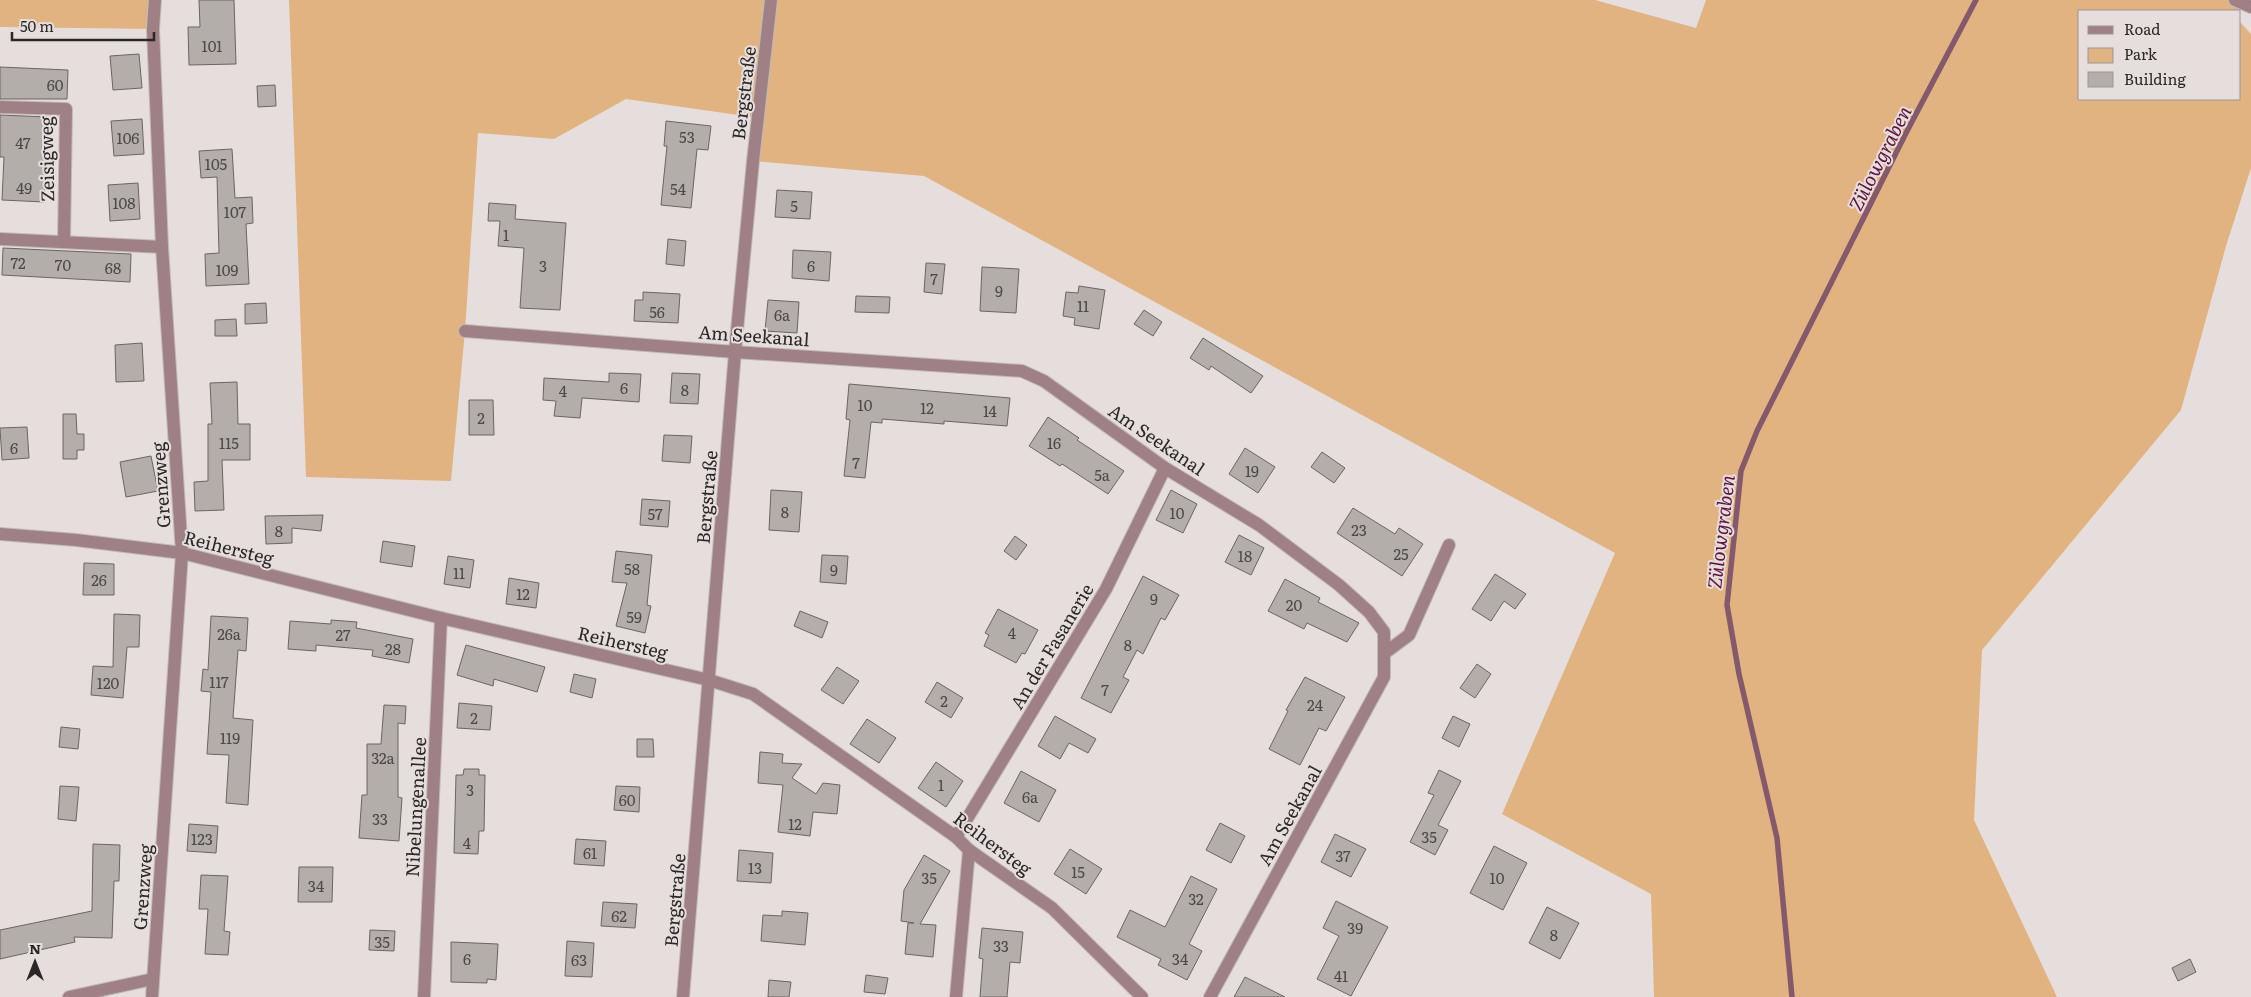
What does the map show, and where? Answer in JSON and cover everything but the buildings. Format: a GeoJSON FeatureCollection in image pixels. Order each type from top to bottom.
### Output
{"type":"FeatureCollection","features":[{"type":"Feature","properties":{"kind":"street","name":"Grenzweg"},"geometry":{"type":"LineString","coordinates":[[152,997],[182,553],[162,247],[153,29],[155,0]]}},
{"type":"Feature","properties":{"kind":"street","name":"Bergstraße"},"geometry":{"type":"LineString","coordinates":[[683,997],[735,352],[753,161],[771,0]]}},
{"type":"Feature","properties":{"kind":"street"},"geometry":{"type":"LineString","coordinates":[[2235,0],[2251,7]]}},
{"type":"Feature","properties":{"kind":"street","name":"Zeisigweg"},"geometry":{"type":"LineString","coordinates":[[0,107],[66,109],[64,242]]}},
{"type":"Feature","properties":{"kind":"street"},"geometry":{"type":"LineString","coordinates":[[0,239],[162,247]]}},
{"type":"Feature","properties":{"kind":"street","name":"Am Seekanal"},"geometry":{"type":"LineString","coordinates":[[465,330],[735,352],[1022,371],[1044,382],[1165,468],[1259,525],[1339,585],[1369,612],[1384,632],[1386,652],[1384,677],[1210,997]]}},
{"type":"Feature","properties":{"kind":"street","name":"An der Fasanerie"},"geometry":{"type":"LineString","coordinates":[[956,837],[1106,589],[1165,468]]}},
{"type":"Feature","properties":{"kind":"street","name":"Reihersteg"},"geometry":{"type":"LineString","coordinates":[[0,534],[76,540],[182,553],[441,618],[710,680],[753,694],[956,837],[969,850],[1052,908],[1142,997]]}},
{"type":"Feature","properties":{"kind":"street"},"geometry":{"type":"LineString","coordinates":[[1386,652],[1409,635],[1449,545]]}},
{"type":"Feature","properties":{"kind":"street","name":"Nibelungenallee"},"geometry":{"type":"LineString","coordinates":[[424,997],[441,618]]}},
{"type":"Feature","properties":{"kind":"street"},"geometry":{"type":"LineString","coordinates":[[956,997],[969,850]]}},
{"type":"Feature","properties":{"kind":"street"},"geometry":{"type":"LineString","coordinates":[[69,997],[153,979]]}},
{"type":"Feature","properties":{"kind":"green space"},"geometry":{"type":"Polygon","coordinates":[[[0,0],[155,0],[153,29],[0,27],[0,0]]]}},
{"type":"Feature","properties":{"kind":"green space"},"geometry":{"type":"Polygon","coordinates":[[[289,0],[1595,0],[1696,28],[1706,0],[2241,0],[2239,10],[2078,10],[2078,100],[2241,100],[2241,23],[2251,34],[2251,168],[2226,246],[2181,410],[1982,650],[1974,820],[2057,997],[1654,997],[1651,894],[1502,814],[1615,553],[924,176],[753,161],[759,118],[626,99],[554,139],[478,133],[465,331],[451,481],[306,477],[289,0]]]}},
{"type":"Feature","properties":{"kind":"waterway","name":"Zülowgraben"},"geometry":{"type":"LineString","coordinates":[[1792,997],[1777,838],[1739,674],[1727,605],[1741,471],[1757,431],[1906,133],[1976,0]]}}]}
